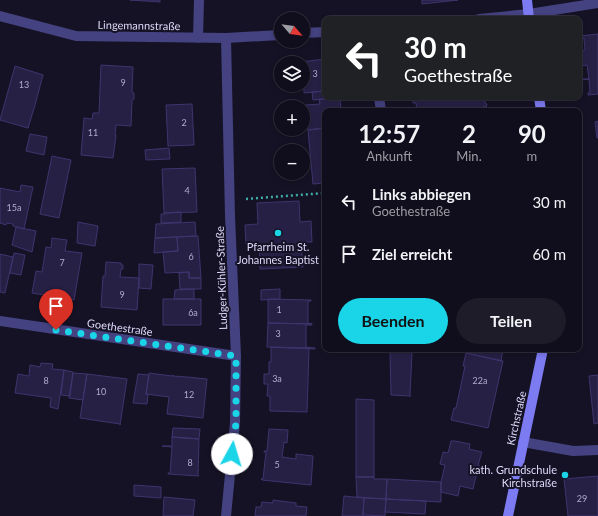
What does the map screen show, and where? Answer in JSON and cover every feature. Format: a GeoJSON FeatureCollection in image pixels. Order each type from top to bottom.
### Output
{"type":"FeatureCollection","features":[{"type":"Feature","properties":{"kind":"street"},"geometry":{"type":"LineString","coordinates":[[198,38],[199,0]]}},
{"type":"Feature","properties":{"kind":"street"},"geometry":{"type":"LineString","coordinates":[[527,0],[529,16]]}},
{"type":"Feature","properties":{"kind":"street"},"geometry":{"type":"LineString","coordinates":[[534,16],[598,3]]}},
{"type":"Feature","properties":{"kind":"street","name":"Lingemannstraße"},"geometry":{"type":"LineString","coordinates":[[0,16],[76,36],[226,38],[274,35]]}},
{"type":"Feature","properties":{"kind":"street"},"geometry":{"type":"LineString","coordinates":[[310,33],[322,32]]}},
{"type":"Feature","properties":{"kind":"street","name":"Ludger-Kühler-Straße"},"geometry":{"type":"LineString","coordinates":[[226,38],[236,356],[236,423],[226,516]]}},
{"type":"Feature","properties":{"kind":"street","name":"Goethestraße"},"geometry":{"type":"LineString","coordinates":[[0,321],[236,356]]}},
{"type":"Feature","properties":{"kind":"street","name":"Kirchstraße"},"geometry":{"type":"LineString","coordinates":[[508,516],[542,352]]}},
{"type":"Feature","properties":{"kind":"street"},"geometry":{"type":"LineString","coordinates":[[523,442],[573,451],[598,450]]}},
{"type":"Feature","properties":{"kind":"path"},"geometry":{"type":"LineString","coordinates":[[230,200],[322,193]]}},
{"type":"Feature","properties":{"kind":"building"},"geometry":{"type":"Polygon","coordinates":[[[130,0],[160,0],[160,2],[130,0]]]}},
{"type":"Feature","properties":{"kind":"building"},"geometry":{"type":"Polygon","coordinates":[[[422,0],[458,0],[422,4],[422,0]]]}},
{"type":"Feature","properties":{"kind":"building"},"geometry":{"type":"Polygon","coordinates":[[[598,34],[598,94],[588,95],[588,93],[590,93],[587,65],[582,66],[582,50],[585,50],[584,38],[582,39],[582,36],[598,34]]]}},
{"type":"Feature","properties":{"kind":"building"},"geometry":{"type":"Polygon","coordinates":[[[322,59],[322,91],[304,93],[310,92],[310,61],[322,59]]]}},
{"type":"Feature","properties":{"kind":"building"},"geometry":{"type":"Polygon","coordinates":[[[101,65],[133,67],[132,91],[134,93],[134,99],[132,100],[131,126],[116,125],[113,158],[81,155],[84,118],[92,119],[93,113],[99,113],[101,65]]]}},
{"type":"Feature","properties":{"kind":"building"},"geometry":{"type":"Polygon","coordinates":[[[15,66],[43,75],[28,128],[0,120],[15,66]]]}},
{"type":"Feature","properties":{"kind":"building"},"geometry":{"type":"Polygon","coordinates":[[[322,91],[322,99],[313,100],[312,92],[322,91]]]}},
{"type":"Feature","properties":{"kind":"building"},"geometry":{"type":"Polygon","coordinates":[[[319,99],[340,100],[341,108],[322,108],[322,128],[310,130],[310,105],[320,104],[319,99]]]}},
{"type":"Feature","properties":{"kind":"building"},"geometry":{"type":"Polygon","coordinates":[[[413,100],[485,100],[485,103],[487,104],[486,107],[484,106],[483,108],[417,108],[416,103],[413,103],[413,100]]]}},
{"type":"Feature","properties":{"kind":"building"},"geometry":{"type":"Polygon","coordinates":[[[192,104],[194,145],[168,146],[166,105],[192,104]]]}},
{"type":"Feature","properties":{"kind":"building"},"geometry":{"type":"Polygon","coordinates":[[[598,121],[598,138],[597,138],[595,122],[598,121]]]}},
{"type":"Feature","properties":{"kind":"building"},"geometry":{"type":"Polygon","coordinates":[[[322,128],[322,183],[313,184],[309,144],[310,130],[322,128]]]}},
{"type":"Feature","properties":{"kind":"building"},"geometry":{"type":"Polygon","coordinates":[[[30,134],[47,137],[44,155],[26,151],[30,134]]]}},
{"type":"Feature","properties":{"kind":"building"},"geometry":{"type":"Polygon","coordinates":[[[169,148],[170,159],[146,160],[145,150],[169,148]]]}},
{"type":"Feature","properties":{"kind":"building"},"geometry":{"type":"Polygon","coordinates":[[[52,156],[71,160],[59,218],[40,214],[52,156]]]}},
{"type":"Feature","properties":{"kind":"building"},"geometry":{"type":"Polygon","coordinates":[[[195,168],[197,212],[164,213],[162,169],[195,168]]]}},
{"type":"Feature","properties":{"kind":"building"},"geometry":{"type":"Polygon","coordinates":[[[21,185],[33,187],[24,229],[13,226],[13,224],[7,223],[6,225],[0,223],[0,188],[20,192],[21,185]]]}},
{"type":"Feature","properties":{"kind":"building","name":"Pfarrheim St. Johannes Baptist"},"geometry":{"type":"Polygon","coordinates":[[[299,201],[300,222],[311,221],[312,242],[301,242],[303,267],[260,269],[259,244],[246,244],[245,225],[258,224],[257,203],[299,201]]]}},
{"type":"Feature","properties":{"kind":"building"},"geometry":{"type":"Polygon","coordinates":[[[181,212],[181,222],[161,223],[161,214],[181,212]]]}},
{"type":"Feature","properties":{"kind":"building"},"geometry":{"type":"Polygon","coordinates":[[[78,222],[98,226],[95,246],[77,243],[78,222]]]}},
{"type":"Feature","properties":{"kind":"building"},"geometry":{"type":"Polygon","coordinates":[[[195,222],[196,236],[155,238],[156,224],[195,222]]]}},
{"type":"Feature","properties":{"kind":"building"},"geometry":{"type":"Polygon","coordinates":[[[16,227],[36,231],[32,252],[12,245],[16,227]]]}},
{"type":"Feature","properties":{"kind":"building"},"geometry":{"type":"Polygon","coordinates":[[[198,236],[201,278],[189,278],[189,272],[165,273],[163,252],[178,251],[177,237],[198,236]]]}},
{"type":"Feature","properties":{"kind":"building"},"geometry":{"type":"Polygon","coordinates":[[[177,237],[178,251],[154,253],[155,238],[177,237]]]}},
{"type":"Feature","properties":{"kind":"building"},"geometry":{"type":"Polygon","coordinates":[[[52,238],[67,240],[65,251],[82,253],[74,300],[32,293],[36,271],[42,272],[46,247],[51,248],[52,238]]]}},
{"type":"Feature","properties":{"kind":"building"},"geometry":{"type":"Polygon","coordinates":[[[14,253],[25,255],[21,275],[10,273],[14,253]]]}},
{"type":"Feature","properties":{"kind":"building"},"geometry":{"type":"Polygon","coordinates":[[[0,254],[13,257],[5,293],[0,292],[0,254]]]}},
{"type":"Feature","properties":{"kind":"building"},"geometry":{"type":"Polygon","coordinates":[[[106,262],[121,263],[121,265],[123,265],[120,277],[139,278],[137,310],[101,307],[103,276],[105,276],[106,262]]]}},
{"type":"Feature","properties":{"kind":"building"},"geometry":{"type":"Polygon","coordinates":[[[139,264],[153,265],[151,289],[139,288],[139,264]]]}},
{"type":"Feature","properties":{"kind":"building"},"geometry":{"type":"Polygon","coordinates":[[[189,272],[189,278],[201,278],[201,289],[180,289],[179,273],[189,272]]]}},
{"type":"Feature","properties":{"kind":"building"},"geometry":{"type":"Polygon","coordinates":[[[194,289],[194,299],[174,299],[175,290],[194,289]]]}},
{"type":"Feature","properties":{"kind":"building"},"geometry":{"type":"Polygon","coordinates":[[[280,289],[280,299],[261,300],[261,290],[280,289]]]}},
{"type":"Feature","properties":{"kind":"building"},"geometry":{"type":"Polygon","coordinates":[[[163,299],[201,299],[201,325],[163,325],[163,299]]]}},
{"type":"Feature","properties":{"kind":"building"},"geometry":{"type":"Polygon","coordinates":[[[268,299],[311,300],[308,301],[308,323],[312,324],[268,323],[268,299]]]}},
{"type":"Feature","properties":{"kind":"building"},"geometry":{"type":"Polygon","coordinates":[[[268,323],[312,324],[306,325],[306,347],[315,349],[267,347],[268,323]]]}},
{"type":"Feature","properties":{"kind":"building"},"geometry":{"type":"Polygon","coordinates":[[[271,347],[309,348],[307,412],[270,411],[270,396],[267,396],[268,384],[264,384],[264,374],[269,374],[271,347]]]}},
{"type":"Feature","properties":{"kind":"building"},"geometry":{"type":"Polygon","coordinates":[[[390,352],[412,352],[411,396],[391,395],[390,352]]]}},
{"type":"Feature","properties":{"kind":"building"},"geometry":{"type":"Polygon","coordinates":[[[466,352],[502,352],[501,361],[466,352]]]}},
{"type":"Feature","properties":{"kind":"building"},"geometry":{"type":"Polygon","coordinates":[[[466,353],[503,361],[488,428],[451,420],[454,408],[456,408],[465,366],[463,366],[466,353]]]}},
{"type":"Feature","properties":{"kind":"building"},"geometry":{"type":"Polygon","coordinates":[[[41,363],[53,364],[52,369],[64,370],[58,409],[50,407],[51,398],[15,393],[18,374],[29,376],[30,365],[40,367],[41,363]]]}},
{"type":"Feature","properties":{"kind":"building"},"geometry":{"type":"Polygon","coordinates":[[[64,370],[73,372],[70,396],[61,395],[64,370]]]}},
{"type":"Feature","properties":{"kind":"building"},"geometry":{"type":"Polygon","coordinates":[[[73,373],[87,374],[83,400],[69,398],[73,373]]]}},
{"type":"Feature","properties":{"kind":"building"},"geometry":{"type":"Polygon","coordinates":[[[149,373],[207,379],[203,418],[167,414],[169,397],[146,394],[149,373]]]}},
{"type":"Feature","properties":{"kind":"building"},"geometry":{"type":"Polygon","coordinates":[[[87,374],[127,379],[120,425],[80,418],[87,374]]]}},
{"type":"Feature","properties":{"kind":"building"},"geometry":{"type":"Polygon","coordinates":[[[138,374],[149,375],[146,394],[148,395],[147,404],[133,403],[138,374]]]}},
{"type":"Feature","properties":{"kind":"building"},"geometry":{"type":"Polygon","coordinates":[[[598,375],[598,423],[594,424],[589,376],[598,375]]]}},
{"type":"Feature","properties":{"kind":"building"},"geometry":{"type":"Polygon","coordinates":[[[356,399],[374,400],[374,477],[356,477],[356,399]]]}},
{"type":"Feature","properties":{"kind":"building"},"geometry":{"type":"Polygon","coordinates":[[[173,428],[200,429],[199,439],[172,437],[173,428]]]}},
{"type":"Feature","properties":{"kind":"building"},"geometry":{"type":"Polygon","coordinates":[[[269,429],[288,430],[287,443],[284,442],[282,457],[296,459],[296,454],[313,456],[311,485],[261,479],[263,479],[266,452],[264,451],[267,451],[269,429]]]}},
{"type":"Feature","properties":{"kind":"building"},"geometry":{"type":"Polygon","coordinates":[[[172,437],[199,439],[199,476],[168,474],[170,473],[172,447],[162,446],[172,446],[172,437]]]}},
{"type":"Feature","properties":{"kind":"building"},"geometry":{"type":"Polygon","coordinates":[[[451,441],[470,444],[469,449],[482,452],[478,465],[482,469],[480,475],[476,476],[473,489],[460,486],[458,496],[441,492],[441,482],[445,465],[440,464],[443,452],[448,453],[451,441]]]}},
{"type":"Feature","properties":{"kind":"building"},"geometry":{"type":"Polygon","coordinates":[[[598,476],[598,516],[568,516],[564,479],[598,476]]]}},
{"type":"Feature","properties":{"kind":"building"},"geometry":{"type":"Polygon","coordinates":[[[356,477],[387,479],[386,499],[357,497],[356,477]]]}},
{"type":"Feature","properties":{"kind":"building"},"geometry":{"type":"Polygon","coordinates":[[[387,479],[441,482],[441,502],[386,499],[387,479]]]}},
{"type":"Feature","properties":{"kind":"building"},"geometry":{"type":"Polygon","coordinates":[[[134,485],[161,487],[161,498],[134,496],[134,485]]]}},
{"type":"Feature","properties":{"kind":"building"},"geometry":{"type":"Polygon","coordinates":[[[344,496],[364,498],[363,516],[342,516],[344,496]]]}},
{"type":"Feature","properties":{"kind":"building"},"geometry":{"type":"Polygon","coordinates":[[[164,497],[195,500],[193,516],[163,516],[164,497]]]}},
{"type":"Feature","properties":{"kind":"building"},"geometry":{"type":"Polygon","coordinates":[[[364,498],[386,499],[385,516],[363,515],[364,498]]]}},
{"type":"Feature","properties":{"kind":"building"},"geometry":{"type":"Polygon","coordinates":[[[386,499],[426,501],[425,514],[385,512],[386,499]]]}},
{"type":"Feature","properties":{"kind":"building"},"geometry":{"type":"Polygon","coordinates":[[[273,500],[296,503],[296,506],[307,507],[306,516],[255,516],[256,507],[261,507],[262,502],[273,503],[273,500]]]}},
{"type":"Feature","properties":{"kind":"place","name":"Pfarrheim St. Johannes Baptist"},"geometry":{"type":"Point","coordinates":[278,233]}},
{"type":"Feature","properties":{"kind":"place","name":"kath. Grundschule Kirchstraße"},"geometry":{"type":"Point","coordinates":[565,475]}},
{"type":"Feature","properties":{"kind":"route"},"geometry":{"type":"LineString","coordinates":[[56,330],[236,356],[236,423],[232,454]]}}]}
